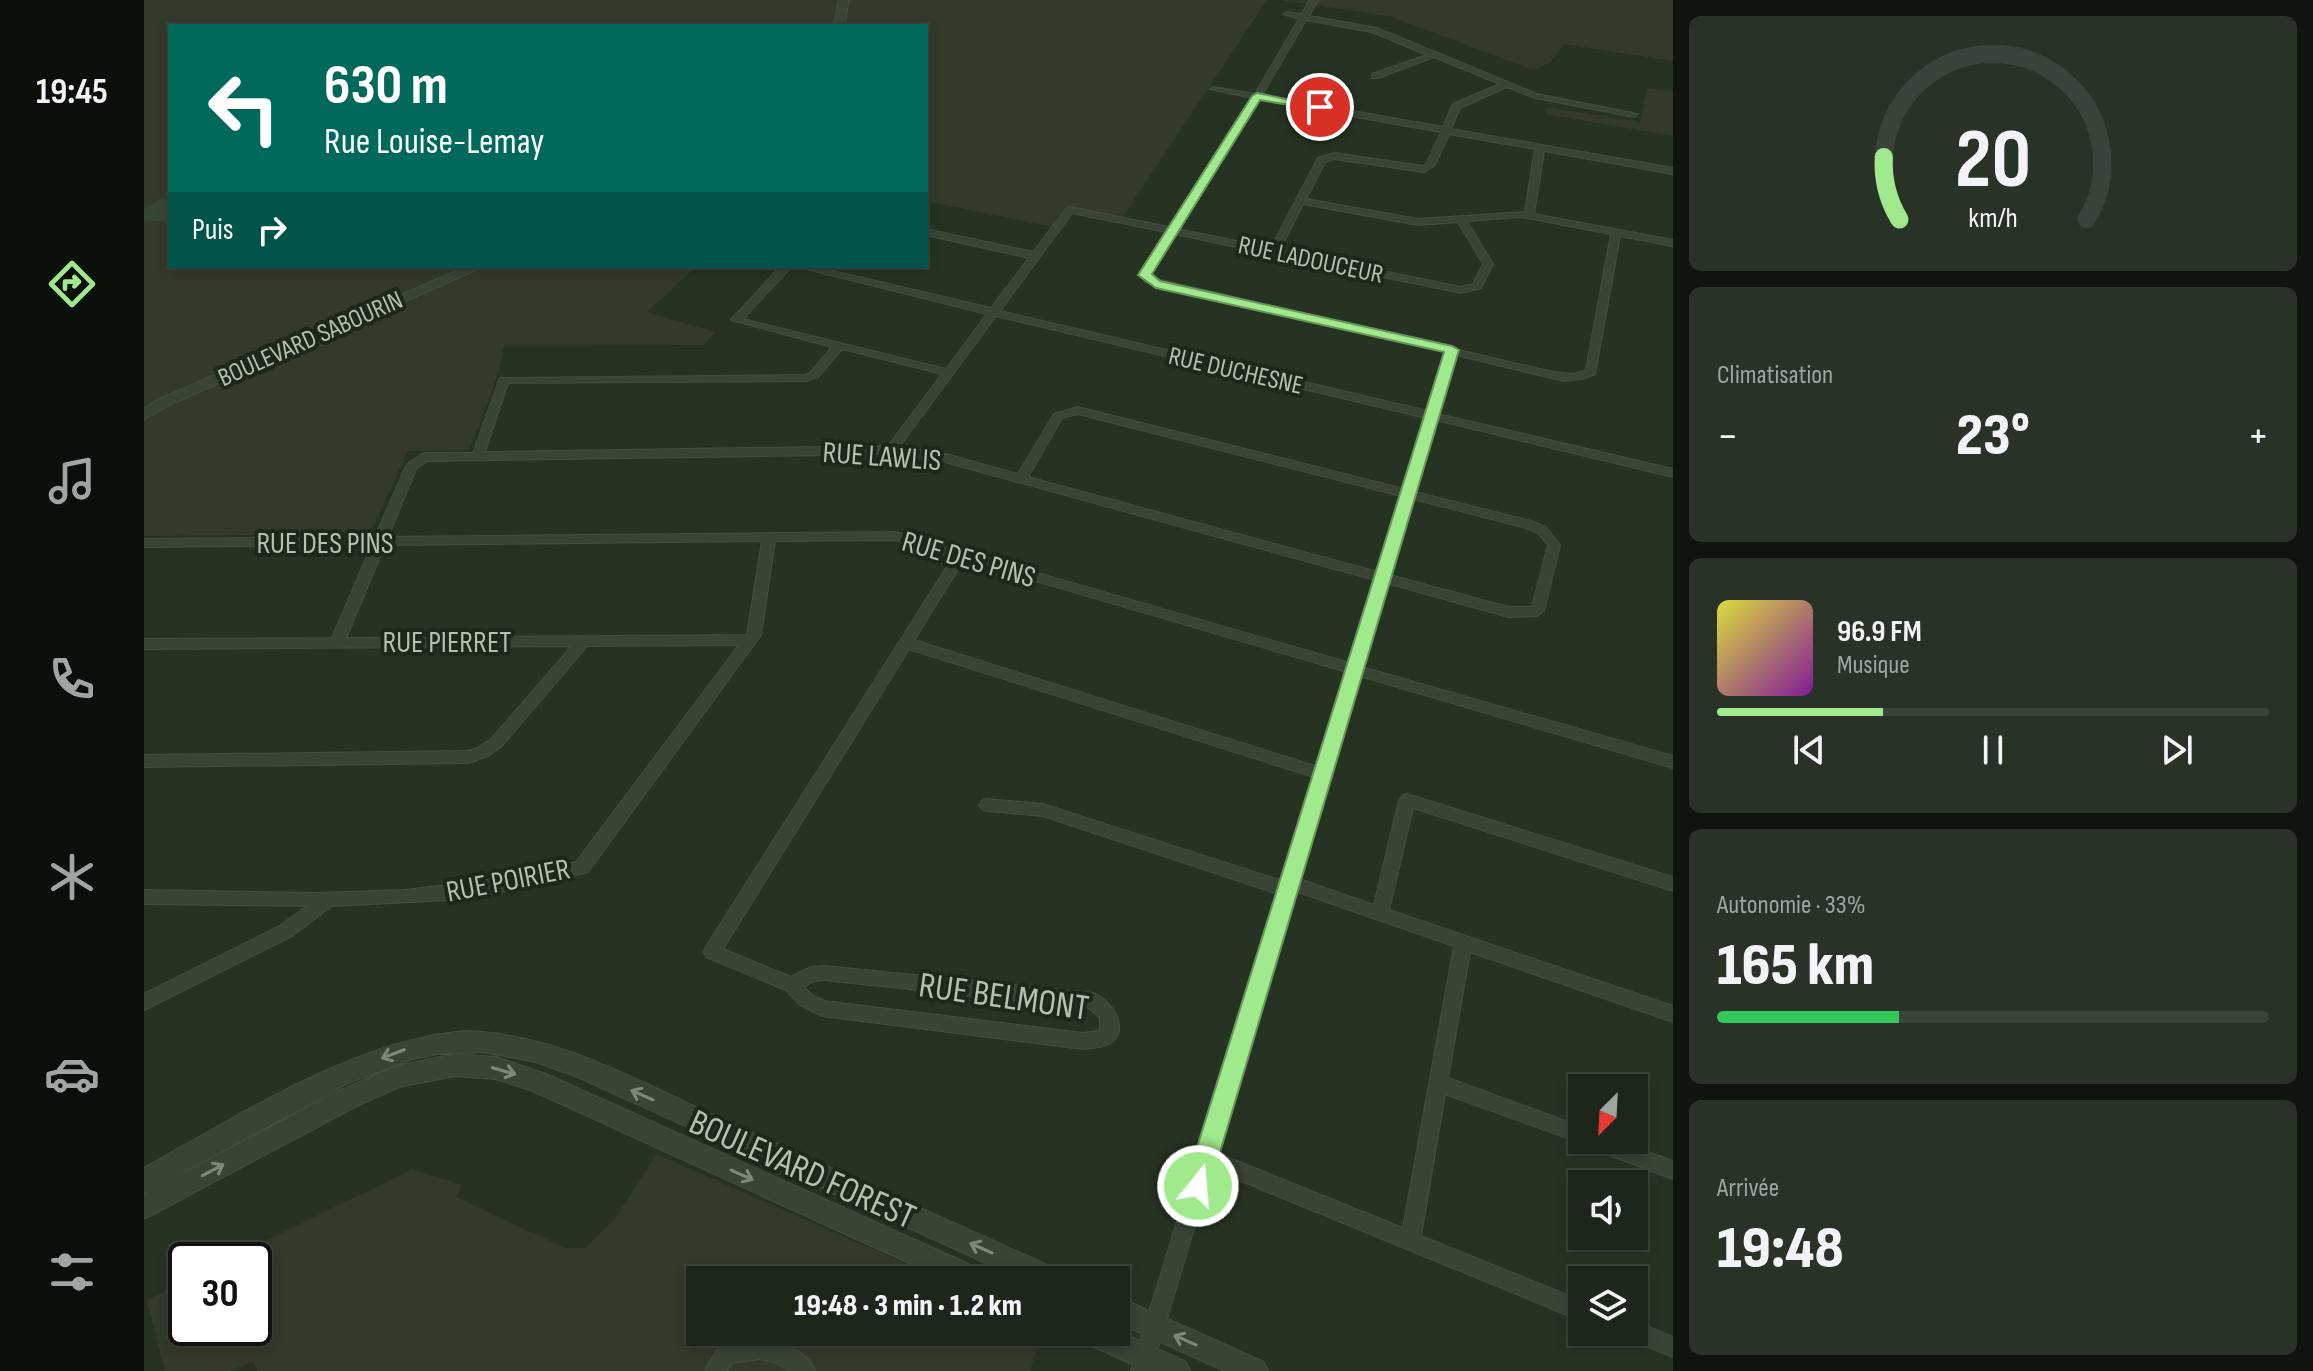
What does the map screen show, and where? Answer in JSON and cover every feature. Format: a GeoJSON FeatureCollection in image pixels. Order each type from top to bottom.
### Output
{"type":"FeatureCollection","features":[{"type":"Feature","properties":{"kind":"street"},"geometry":{"type":"LineString","coordinates":[[839,24],[844,0]]}},
{"type":"Feature","properties":{"kind":"street"},"geometry":{"type":"LineString","coordinates":[[1314,0],[1145,275],[1156,284],[1566,376],[1585,376],[1591,372],[1616,232]]}},
{"type":"Feature","properties":{"kind":"street"},"geometry":{"type":"LineString","coordinates":[[1287,14],[1374,30],[1540,98],[1634,114]]}},
{"type":"Feature","properties":{"kind":"street"},"geometry":{"type":"LineString","coordinates":[[1375,76],[1433,55]]}},
{"type":"Feature","properties":{"kind":"street"},"geometry":{"type":"LineString","coordinates":[[1275,251],[1321,160],[1334,156],[1424,169],[1431,165],[1457,105],[1505,85]]}},
{"type":"Feature","properties":{"kind":"street"},"geometry":{"type":"LineString","coordinates":[[1214,89],[1673,171]]}},
{"type":"Feature","properties":{"kind":"street"},"geometry":{"type":"LineString","coordinates":[[1529,215],[1540,147]]}},
{"type":"Feature","properties":{"kind":"street"},"geometry":{"type":"LineString","coordinates":[[1300,201],[1418,222],[1529,215],[1673,243]]}},
{"type":"Feature","properties":{"kind":"street","name":"RUE LADOUCEUR"},"geometry":{"type":"LineString","coordinates":[[1036,256],[1070,210],[1461,290],[1477,286],[1488,264],[1462,220]]}},
{"type":"Feature","properties":{"kind":"street"},"geometry":{"type":"LineString","coordinates":[[891,450],[1036,256],[928,232]]}},
{"type":"Feature","properties":{"kind":"street","name":"BOULEVARD SABOURIN"},"geometry":{"type":"LineString","coordinates":[[144,416],[162,403],[240,368],[474,268]]}},
{"type":"Feature","properties":{"kind":"street"},"geometry":{"type":"LineString","coordinates":[[785,268],[736,320],[949,373]]}},
{"type":"Feature","properties":{"kind":"street","name":"RUE DUCHESNE"},"geometry":{"type":"LineString","coordinates":[[807,268],[1673,473]]}},
{"type":"Feature","properties":{"kind":"street"},"geometry":{"type":"LineString","coordinates":[[478,455],[504,380],[806,378],[814,375],[838,347]]}},
{"type":"Feature","properties":{"kind":"street"},"geometry":{"type":"LineString","coordinates":[[1144,1364],[1452,350]]}},
{"type":"Feature","properties":{"kind":"street"},"geometry":{"type":"LineString","coordinates":[[1021,479],[1058,416],[1078,410],[1409,491]]}},
{"type":"Feature","properties":{"kind":"street","name":"RUE LAWLIS"},"geometry":{"type":"LineString","coordinates":[[377,543],[415,461],[424,457],[891,450],[942,457],[1508,612],[1537,611],[1554,545],[1542,530],[1409,491]]}},
{"type":"Feature","properties":{"kind":"street","name":"RUE DES PINS"},"geometry":{"type":"LineString","coordinates":[[144,543],[895,536],[1673,762]]}},
{"type":"Feature","properties":{"kind":"street","name":"RUE POIRIER"},"geometry":{"type":"LineString","coordinates":[[144,897],[385,900],[465,892],[560,876],[582,867],[754,635],[769,537]]}},
{"type":"Feature","properties":{"kind":"street"},"geometry":{"type":"LineString","coordinates":[[337,643],[377,543]]}},
{"type":"Feature","properties":{"kind":"street","name":"RUE BELMONT"},"geometry":{"type":"LineString","coordinates":[[792,985],[811,974],[824,973],[1093,1001],[1105,1009],[1110,1023],[1103,1038],[1083,1041],[822,1008],[806,1000],[792,985],[712,952],[961,555]]}},
{"type":"Feature","properties":{"kind":"street","name":"RUE PIERRET"},"geometry":{"type":"LineString","coordinates":[[144,644],[749,640]]}},
{"type":"Feature","properties":{"kind":"street"},"geometry":{"type":"LineString","coordinates":[[144,761],[468,757],[496,743],[583,642]]}},
{"type":"Feature","properties":{"kind":"street"},"geometry":{"type":"LineString","coordinates":[[907,643],[1323,774]]}},
{"type":"Feature","properties":{"kind":"street"},"geometry":{"type":"LineString","coordinates":[[1380,914],[1407,800],[1673,884]]}},
{"type":"Feature","properties":{"kind":"street"},"geometry":{"type":"LineString","coordinates":[[987,805],[1043,810],[1380,914],[1673,1014]]}},
{"type":"Feature","properties":{"kind":"street"},"geometry":{"type":"LineString","coordinates":[[144,1002],[286,931],[328,900]]}},
{"type":"Feature","properties":{"kind":"street"},"geometry":{"type":"LineString","coordinates":[[1410,1241],[1463,942]]}},
{"type":"Feature","properties":{"kind":"street","name":"BOULEVARD FOREST"},"geometry":{"type":"LineString","coordinates":[[144,1181],[342,1074],[407,1049],[467,1041],[506,1044],[554,1057],[1021,1266]]}},
{"type":"Feature","properties":{"kind":"street"},"geometry":{"type":"LineString","coordinates":[[538,1082],[554,1057]]}},
{"type":"Feature","properties":{"kind":"street","name":"BOULEVARD FOREST"},"geometry":{"type":"LineString","coordinates":[[144,1207],[349,1098],[397,1077],[455,1065],[496,1068],[538,1082],[944,1266]]}},
{"type":"Feature","properties":{"kind":"street"},"geometry":{"type":"LineString","coordinates":[[1438,1083],[1568,1131]]}},
{"type":"Feature","properties":{"kind":"street"},"geometry":{"type":"LineString","coordinates":[[1630,1154],[1673,1170]]}},
{"type":"Feature","properties":{"kind":"street"},"geometry":{"type":"LineString","coordinates":[[1206,1158],[1568,1305]]}},
{"type":"Feature","properties":{"kind":"street"},"geometry":{"type":"LineString","coordinates":[[1130,1315],[1255,1371]]}},
{"type":"Feature","properties":{"kind":"street"},"geometry":{"type":"LineString","coordinates":[[1648,1337],[1673,1347]]}},
{"type":"Feature","properties":{"kind":"street"},"geometry":{"type":"LineString","coordinates":[[1114,1346],[1144,1364],[1177,1371]]}},
{"type":"Feature","properties":{"kind":"street"},"geometry":{"type":"LineString","coordinates":[[715,1371],[726,1354],[754,1347],[779,1351],[805,1371]]}},
{"type":"Feature","properties":{"kind":"green space"},"geometry":{"type":"Polygon","coordinates":[[[144,0],[1267,0],[1123,217],[1078,208],[1062,229],[928,201],[928,24],[168,24],[168,268],[695,268],[647,312],[715,332],[704,345],[504,346],[498,375],[469,450],[408,451],[370,534],[144,536],[144,0]]]}},
{"type":"Feature","properties":{"kind":"green space"},"geometry":{"type":"Polygon","coordinates":[[[1279,0],[1673,0],[1673,61],[1563,44],[1550,61],[1542,67],[1531,69],[1389,16],[1279,0]]]}},
{"type":"Feature","properties":{"kind":"green space"},"geometry":{"type":"Polygon","coordinates":[[[1647,88],[1673,91],[1673,136],[1545,114],[1547,107],[1640,122],[1647,88]]]}},
{"type":"Feature","properties":{"kind":"green space"},"geometry":{"type":"Polygon","coordinates":[[[656,1154],[911,1266],[686,1266],[686,1346],[1038,1346],[1030,1371],[257,1371],[253,1361],[230,1371],[165,1371],[147,1300],[168,1290],[168,1346],[272,1346],[272,1242],[264,1242],[412,1169],[462,1185],[456,1197],[565,1248],[585,1248],[615,1219],[656,1154]]]}},
{"type":"Feature","properties":{"kind":"building"},"geometry":{"type":"Polygon","coordinates":[[[162,198],[168,200],[168,222],[144,220],[144,209],[162,198]]]}},
{"type":"Feature","properties":{"kind":"route"},"geometry":{"type":"LineString","coordinates":[[1198,1186],[1452,350],[1156,284],[1145,275],[1257,96],[1320,107]]}}]}
